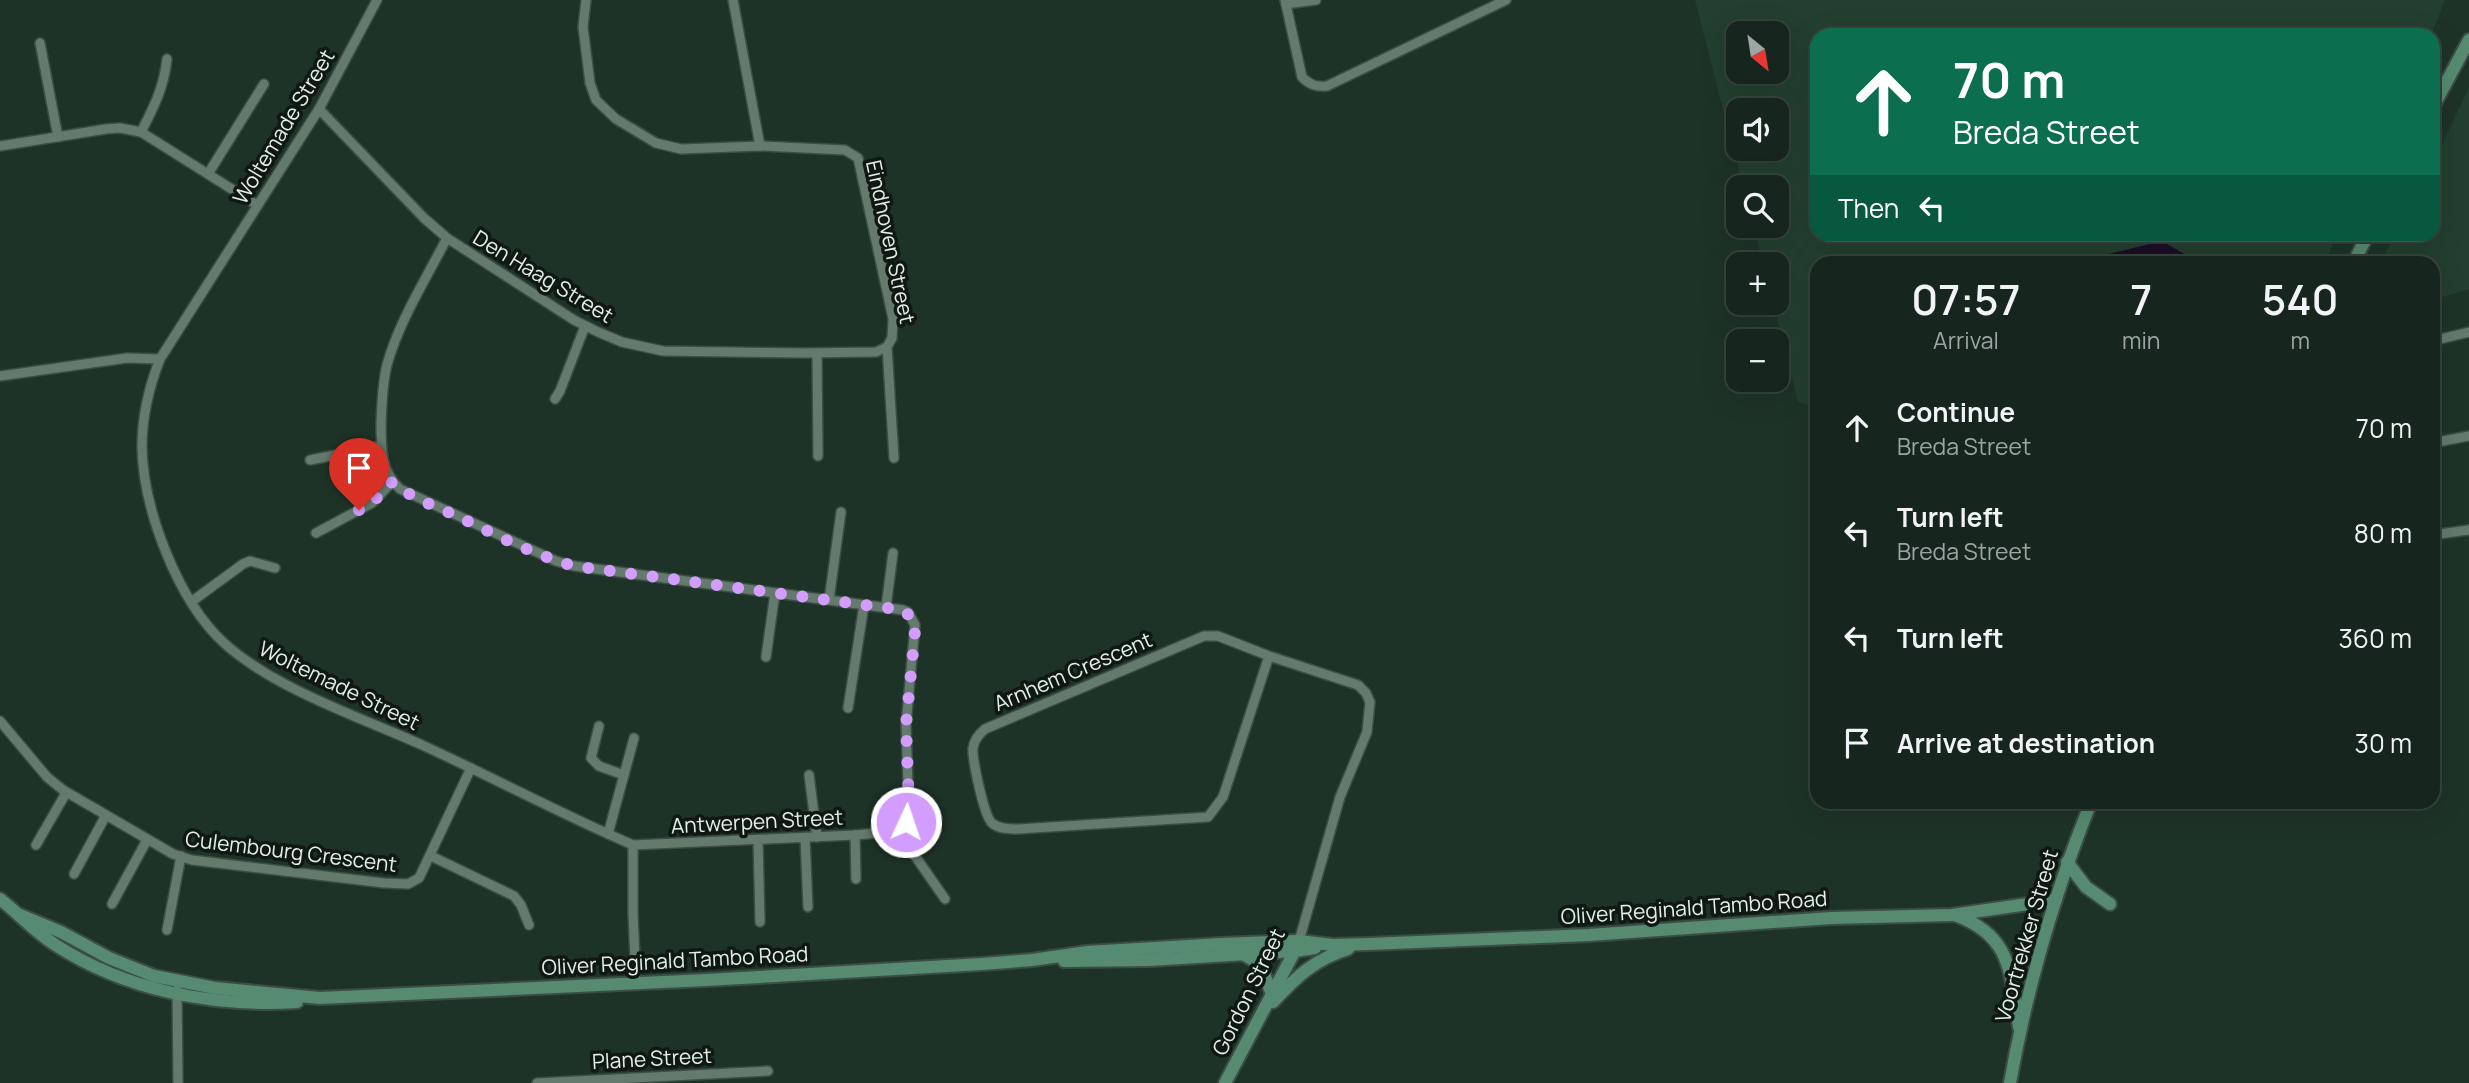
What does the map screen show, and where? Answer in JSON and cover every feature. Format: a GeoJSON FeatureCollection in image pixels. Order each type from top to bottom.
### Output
{"type":"FeatureCollection","features":[{"type":"Feature","properties":{"kind":"main road"},"geometry":{"type":"LineString","coordinates":[[2440,94],[2469,40]]}},
{"type":"Feature","properties":{"kind":"main road","name":"Voortrekker Street"},"geometry":{"type":"LineString","coordinates":[[2010,1083],[2019,1031],[2056,900],[2067,862],[2088,809]]}},
{"type":"Feature","properties":{"kind":"main road"},"geometry":{"type":"LineString","coordinates":[[2067,862],[2086,887],[2110,904]]}},
{"type":"Feature","properties":{"kind":"main road","name":"Oliver Reginald Tambo Road"},"geometry":{"type":"LineString","coordinates":[[0,899],[20,915],[178,988],[230,1002],[271,1003],[320,998],[706,980],[1032,960],[1087,952],[1589,935],[1831,918],[1952,915],[2056,900]]}},
{"type":"Feature","properties":{"kind":"main road"},"geometry":{"type":"LineString","coordinates":[[1952,915],[1975,922],[1996,939],[2007,961],[2019,1031]]}},
{"type":"Feature","properties":{"kind":"main road"},"geometry":{"type":"LineString","coordinates":[[1259,1017],[1309,966],[1332,954],[1369,944]]}},
{"type":"Feature","properties":{"kind":"main road","name":"Oliver Reginald Tambo Road"},"geometry":{"type":"LineString","coordinates":[[1032,960],[1099,962],[1243,954],[1297,946]]}},
{"type":"Feature","properties":{"kind":"main road","name":"Gordon Street"},"geometry":{"type":"LineString","coordinates":[[1226,1083],[1297,946]]}},
{"type":"Feature","properties":{"kind":"main road"},"geometry":{"type":"LineString","coordinates":[[1243,954],[1259,964],[1272,994]]}},
{"type":"Feature","properties":{"kind":"street","name":"Woltemade Street"},"geometry":{"type":"LineString","coordinates":[[377,0],[319,109],[160,359],[150,383],[145,407],[142,447],[157,525],[169,559],[200,618],[243,658],[308,694],[633,845]]}},
{"type":"Feature","properties":{"kind":"street","name":"Eindhoven Street"},"geometry":{"type":"LineString","coordinates":[[586,0],[583,27],[593,94],[601,108],[656,143],[681,149],[760,146],[845,149],[858,158],[893,319],[892,338],[887,347],[894,458]]}},
{"type":"Feature","properties":{"kind":"street"},"geometry":{"type":"LineString","coordinates":[[733,0],[760,146]]}},
{"type":"Feature","properties":{"kind":"street"},"geometry":{"type":"LineString","coordinates":[[1312,0],[1286,2],[1302,77],[1317,87],[1327,86],[1506,0]]}},
{"type":"Feature","properties":{"kind":"street"},"geometry":{"type":"LineString","coordinates":[[40,43],[58,137]]}},
{"type":"Feature","properties":{"kind":"street"},"geometry":{"type":"LineString","coordinates":[[141,132],[159,98],[167,59]]}},
{"type":"Feature","properties":{"kind":"street"},"geometry":{"type":"LineString","coordinates":[[208,174],[264,84]]}},
{"type":"Feature","properties":{"kind":"street","name":"Den Haag Street"},"geometry":{"type":"LineString","coordinates":[[319,109],[424,218],[447,238],[585,326],[622,342],[663,351],[876,352],[887,347]]}},
{"type":"Feature","properties":{"kind":"street"},"geometry":{"type":"LineString","coordinates":[[0,146],[120,128],[141,132],[257,205]]}},
{"type":"Feature","properties":{"kind":"street"},"geometry":{"type":"LineString","coordinates":[[447,238],[404,322],[387,364],[383,387],[382,446],[386,471],[392,482],[414,496],[556,561],[574,566],[908,612],[915,625],[906,725],[909,813],[906,822],[897,830],[945,899]]}},
{"type":"Feature","properties":{"kind":"street"},"geometry":{"type":"LineString","coordinates":[[555,398],[585,326]]}},
{"type":"Feature","properties":{"kind":"street"},"geometry":{"type":"LineString","coordinates":[[2440,339],[2469,332]]}},
{"type":"Feature","properties":{"kind":"street"},"geometry":{"type":"LineString","coordinates":[[817,353],[818,456]]}},
{"type":"Feature","properties":{"kind":"street"},"geometry":{"type":"LineString","coordinates":[[0,376],[127,359],[160,359]]}},
{"type":"Feature","properties":{"kind":"street"},"geometry":{"type":"LineString","coordinates":[[2440,441],[2469,436]]}},
{"type":"Feature","properties":{"kind":"street"},"geometry":{"type":"LineString","coordinates":[[310,460],[382,446]]}},
{"type":"Feature","properties":{"kind":"street"},"geometry":{"type":"LineString","coordinates":[[316,533],[372,503],[392,482]]}},
{"type":"Feature","properties":{"kind":"street"},"geometry":{"type":"LineString","coordinates":[[829,600],[841,512]]}},
{"type":"Feature","properties":{"kind":"street"},"geometry":{"type":"LineString","coordinates":[[2440,534],[2469,530]]}},
{"type":"Feature","properties":{"kind":"street"},"geometry":{"type":"LineString","coordinates":[[886,607],[893,553]]}},
{"type":"Feature","properties":{"kind":"street"},"geometry":{"type":"LineString","coordinates":[[191,603],[250,561],[275,568]]}},
{"type":"Feature","properties":{"kind":"street"},"geometry":{"type":"LineString","coordinates":[[766,657],[775,593]]}},
{"type":"Feature","properties":{"kind":"street"},"geometry":{"type":"LineString","coordinates":[[849,708],[864,604]]}},
{"type":"Feature","properties":{"kind":"street","name":"Arnhem Crescent"},"geometry":{"type":"LineString","coordinates":[[1269,656],[1223,797],[1214,812],[1200,819],[1018,829],[999,827],[991,822],[983,804],[973,749],[979,734],[1161,652],[1204,636],[1217,636],[1269,656],[1346,680],[1358,685],[1366,693]]}},
{"type":"Feature","properties":{"kind":"street","name":"Gordon Street"},"geometry":{"type":"LineString","coordinates":[[1297,946],[1340,797],[1367,732],[1370,702],[1366,693]]}},
{"type":"Feature","properties":{"kind":"street","name":"Culembourg Crescent"},"geometry":{"type":"LineString","coordinates":[[0,721],[47,777],[66,793],[105,817],[181,856],[214,863],[400,884],[408,884],[419,878],[471,768]]}},
{"type":"Feature","properties":{"kind":"street"},"geometry":{"type":"LineString","coordinates":[[599,726],[591,758],[599,766],[624,775]]}},
{"type":"Feature","properties":{"kind":"street"},"geometry":{"type":"LineString","coordinates":[[608,834],[634,738]]}},
{"type":"Feature","properties":{"kind":"street"},"geometry":{"type":"LineString","coordinates":[[809,775],[817,837]]}},
{"type":"Feature","properties":{"kind":"street"},"geometry":{"type":"LineString","coordinates":[[36,845],[66,793]]}},
{"type":"Feature","properties":{"kind":"street"},"geometry":{"type":"LineString","coordinates":[[74,874],[105,817]]}},
{"type":"Feature","properties":{"kind":"street","name":"Antwerpen Street"},"geometry":{"type":"LineString","coordinates":[[633,845],[805,838],[897,830]]}},
{"type":"Feature","properties":{"kind":"street"},"geometry":{"type":"LineString","coordinates":[[855,835],[856,879]]}},
{"type":"Feature","properties":{"kind":"street"},"geometry":{"type":"LineString","coordinates":[[805,838],[808,907]]}},
{"type":"Feature","properties":{"kind":"street"},"geometry":{"type":"LineString","coordinates":[[112,904],[147,840]]}},
{"type":"Feature","properties":{"kind":"street"},"geometry":{"type":"LineString","coordinates":[[758,840],[760,922]]}},
{"type":"Feature","properties":{"kind":"street"},"geometry":{"type":"LineString","coordinates":[[633,845],[632,909],[636,982]]}},
{"type":"Feature","properties":{"kind":"street"},"geometry":{"type":"LineString","coordinates":[[167,930],[181,856]]}},
{"type":"Feature","properties":{"kind":"street"},"geometry":{"type":"LineString","coordinates":[[431,856],[514,896],[529,925]]}},
{"type":"Feature","properties":{"kind":"street"},"geometry":{"type":"LineString","coordinates":[[178,988],[178,1083]]}},
{"type":"Feature","properties":{"kind":"street","name":"Plane Street"},"geometry":{"type":"LineString","coordinates":[[537,1083],[768,1071]]}},
{"type":"Feature","properties":{"kind":"shaded area"},"geometry":{"type":"Polygon","coordinates":[[[1695,0],[2445,0],[2434,28],[1810,28],[1810,242],[2334,242],[2327,256],[1810,256],[1810,405],[1798,402],[1789,366],[1789,329],[1780,329],[1776,315],[1789,315],[1789,252],[1760,252],[1756,238],[1789,238],[1789,175],[1740,175],[1736,161],[1789,161],[1789,98],[1726,98],[1726,121],[1695,0]]]}},
{"type":"Feature","properties":{"kind":"shaded area"},"geometry":{"type":"Polygon","coordinates":[[[2469,87],[2469,289],[2440,298],[2440,256],[2383,256],[2391,242],[2440,242],[2440,150],[2469,87]]]}},
{"type":"Feature","properties":{"kind":"shaded area"},"geometry":{"type":"Polygon","coordinates":[[[2164,242],[2188,256],[2101,256],[2164,242]]]}},
{"type":"Feature","properties":{"kind":"route"},"geometry":{"type":"LineString","coordinates":[[359,510],[372,503],[392,482],[400,489],[501,537],[574,566],[908,612],[913,619],[915,631],[906,725],[909,813],[906,822]]}}]}
